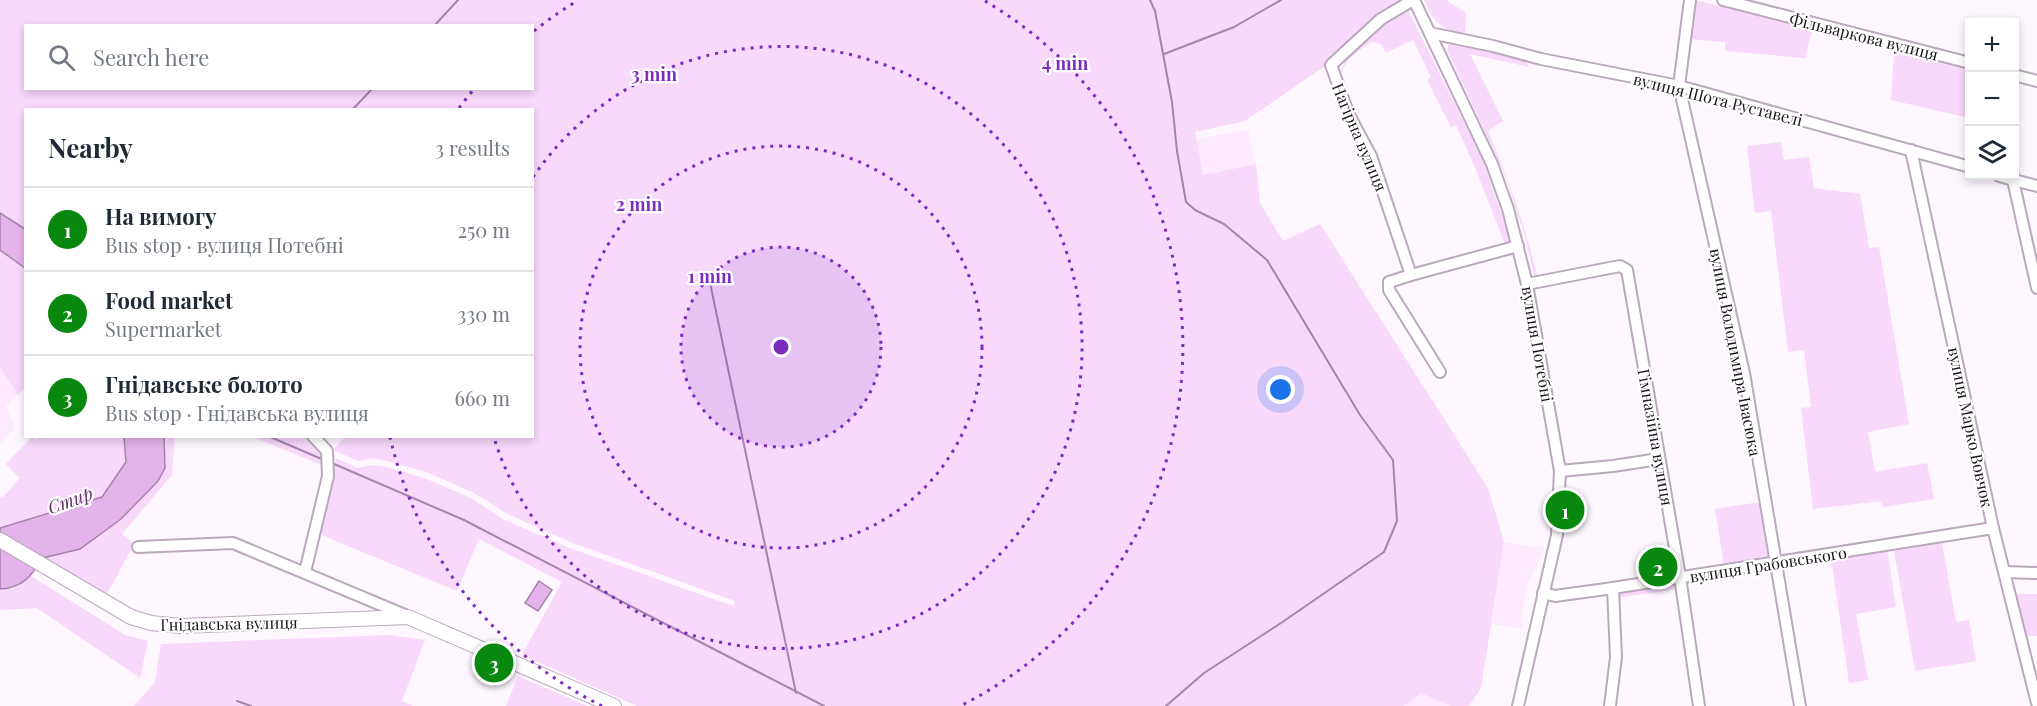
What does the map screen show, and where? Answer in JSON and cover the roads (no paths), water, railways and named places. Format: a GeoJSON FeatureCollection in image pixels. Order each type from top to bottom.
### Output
{"type":"FeatureCollection","features":[{"type":"Feature","properties":{"kind":"main road","name":"Гнідавська вулиця"},"geometry":{"type":"LineString","coordinates":[[0,540],[105,603],[141,620],[159,625],[408,617],[614,706]]}},
{"type":"Feature","properties":{"kind":"street","name":"вулиця Потебні"},"geometry":{"type":"LineString","coordinates":[[1414,0],[1492,164],[1518,246],[1527,284],[1560,471],[1557,536],[1518,706]]}},
{"type":"Feature","properties":{"kind":"street","name":"Нагірна вулиця"},"geometry":{"type":"LineString","coordinates":[[1411,275],[1371,156],[1349,115],[1331,65],[1381,19],[1414,0]]}},
{"type":"Feature","properties":{"kind":"street","name":"вулиця Володимира Івасюка"},"geometry":{"type":"LineString","coordinates":[[1690,0],[1679,86],[1744,373],[1800,706]]}},
{"type":"Feature","properties":{"kind":"street","name":"Фільваркова вулиця"},"geometry":{"type":"LineString","coordinates":[[1723,0],[1965,62]]}},
{"type":"Feature","properties":{"kind":"street","name":"вулиця Шота Руставелі"},"geometry":{"type":"LineString","coordinates":[[1430,33],[1541,59],[1679,86],[1965,166]]}},
{"type":"Feature","properties":{"kind":"street"},"geometry":{"type":"LineString","coordinates":[[2019,76],[2037,81]]}},
{"type":"Feature","properties":{"kind":"street","name":"вулиця Марко Вовчок"},"geometry":{"type":"LineString","coordinates":[[1911,150],[1993,528],[2037,703]]}},
{"type":"Feature","properties":{"kind":"street"},"geometry":{"type":"LineString","coordinates":[[2037,186],[2013,180],[2037,288]]}},
{"type":"Feature","properties":{"kind":"street"},"geometry":{"type":"LineString","coordinates":[[1440,372],[1388,287],[1391,281],[1518,246]]}},
{"type":"Feature","properties":{"kind":"street","name":"Гімназійна вулиця"},"geometry":{"type":"LineString","coordinates":[[1527,284],[1620,266],[1627,270],[1680,577],[1699,706]]}},
{"type":"Feature","properties":{"kind":"street"},"geometry":{"type":"LineString","coordinates":[[305,572],[328,476],[327,451],[315,438]]}},
{"type":"Feature","properties":{"kind":"street"},"geometry":{"type":"LineString","coordinates":[[1560,471],[1659,459]]}},
{"type":"Feature","properties":{"kind":"street","name":"вулиця Грабовського"},"geometry":{"type":"LineString","coordinates":[[1543,593],[1555,596],[1613,588],[1993,528]]}},
{"type":"Feature","properties":{"kind":"street","name":"Гнідавська вулиця"},"geometry":{"type":"LineString","coordinates":[[138,547],[233,543],[408,617]]}},
{"type":"Feature","properties":{"kind":"street"},"geometry":{"type":"LineString","coordinates":[[2005,572],[2037,573]]}},
{"type":"Feature","properties":{"kind":"street"},"geometry":{"type":"LineString","coordinates":[[1610,706],[1616,657],[1613,588]]}},
{"type":"Feature","properties":{"kind":"waterway"},"geometry":{"type":"LineString","coordinates":[[436,24],[458,0]]}},
{"type":"Feature","properties":{"kind":"waterway"},"geometry":{"type":"LineString","coordinates":[[1150,0],[1155,11],[1172,102],[1177,151],[1186,202],[1195,210],[1224,224],[1267,260],[1360,415],[1393,460],[1397,521],[1384,552],[1204,673],[1166,706]]}},
{"type":"Feature","properties":{"kind":"waterway"},"geometry":{"type":"LineString","coordinates":[[1164,54],[1234,27],[1281,0]]}},
{"type":"Feature","properties":{"kind":"waterway"},"geometry":{"type":"LineString","coordinates":[[354,108],[371,90]]}},
{"type":"Feature","properties":{"kind":"waterway"},"geometry":{"type":"LineString","coordinates":[[709,278],[796,693]]}},
{"type":"Feature","properties":{"kind":"waterway"},"geometry":{"type":"LineString","coordinates":[[273,438],[324,460]]}},
{"type":"Feature","properties":{"kind":"waterway"},"geometry":{"type":"LineString","coordinates":[[334,464],[464,520],[824,706]]}},
{"type":"Feature","properties":{"kind":"waterway"},"geometry":{"type":"LineString","coordinates":[[237,701],[251,706]]}},
{"type":"Feature","properties":{"kind":"place","name":"На вимогу"},"geometry":{"type":"Point","coordinates":[1565,510]}},
{"type":"Feature","properties":{"kind":"place","name":"Food market"},"geometry":{"type":"Point","coordinates":[1658,567]}},
{"type":"Feature","properties":{"kind":"place","name":"Гнідавське болото"},"geometry":{"type":"Point","coordinates":[494,663]}},
{"type":"Feature","properties":{"kind":"water label","name":"Стир"},"geometry":{"type":"Point","coordinates":[70,500]}}]}
